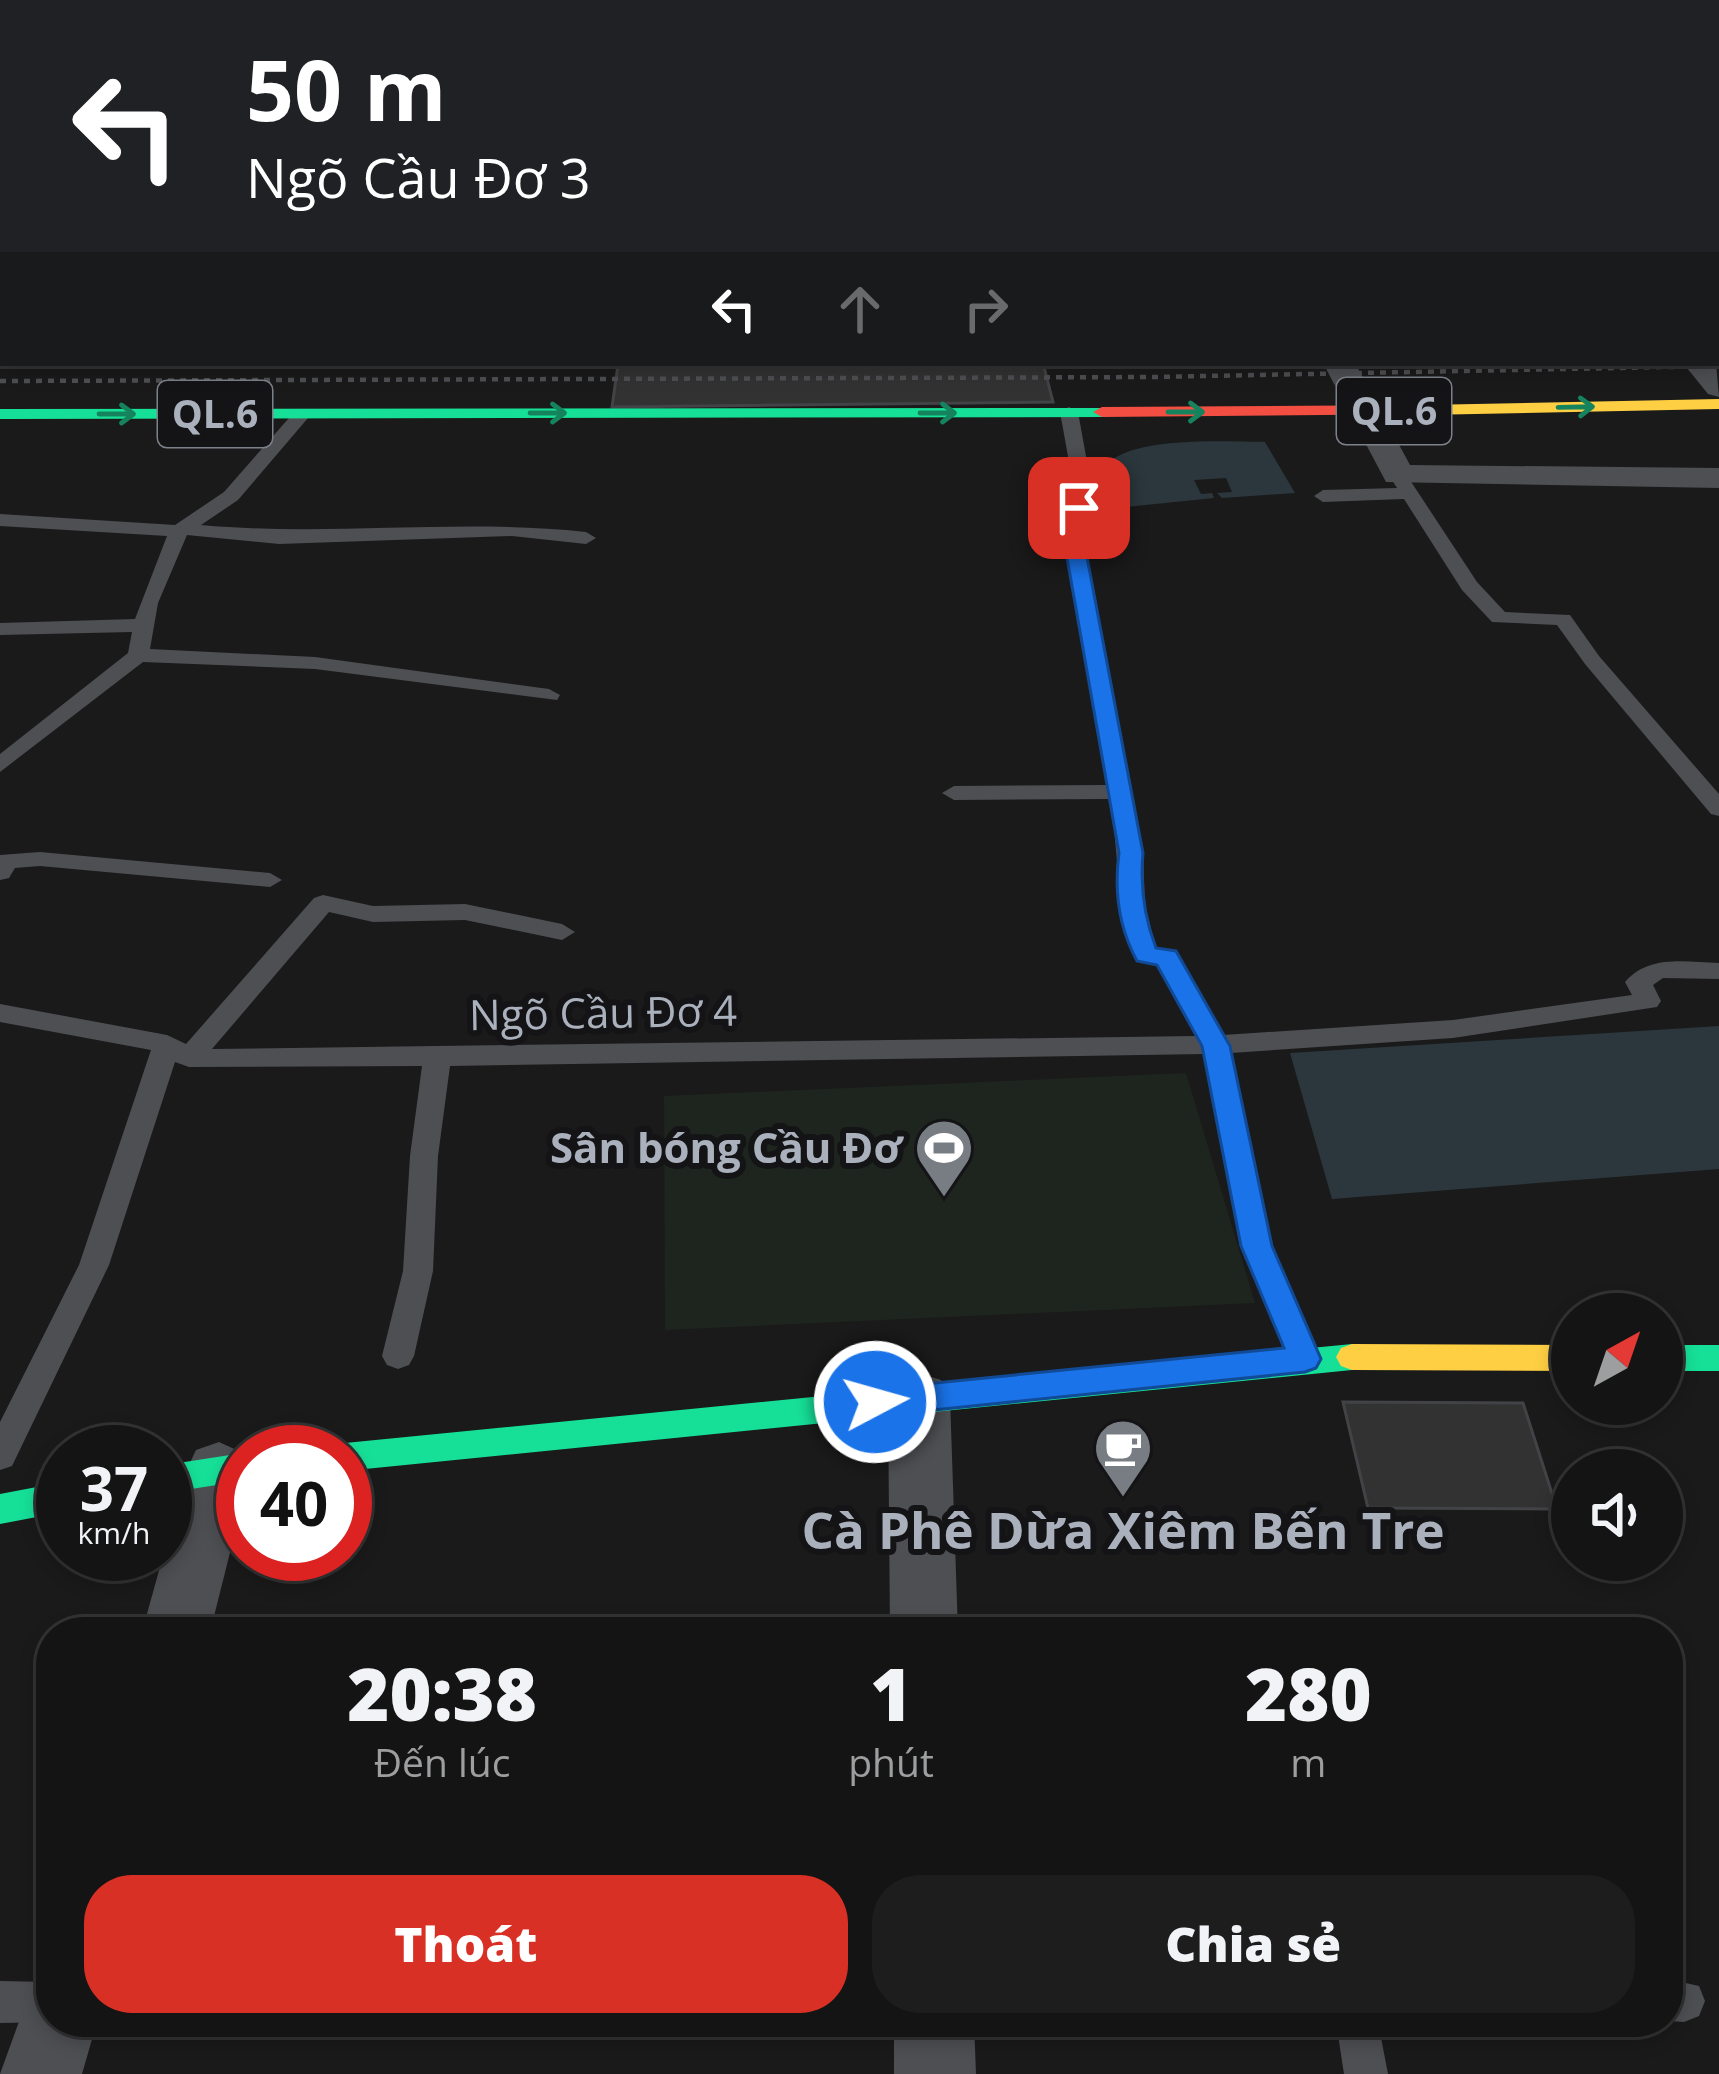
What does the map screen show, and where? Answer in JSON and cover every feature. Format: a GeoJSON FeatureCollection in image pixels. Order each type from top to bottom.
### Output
{"type":"FeatureCollection","features":[{"type":"Feature","properties":{"kind":"main road"},"geometry":{"type":"LineString","coordinates":[[443,380],[431,413],[1069,412]]}},
{"type":"Feature","properties":{"kind":"main road","name":"QL.6"},"geometry":{"type":"LineString","coordinates":[[1069,412],[1363,412],[1719,404]]}},
{"type":"Feature","properties":{"kind":"main road","name":"QL.6"},"geometry":{"type":"LineString","coordinates":[[0,414],[431,413]]}},
{"type":"Feature","properties":{"kind":"main road"},"geometry":{"type":"LineString","coordinates":[[372,1453],[1305,1359],[1551,1358]]}},
{"type":"Feature","properties":{"kind":"main road"},"geometry":{"type":"LineString","coordinates":[[1683,1358],[1719,1358]]}},
{"type":"Feature","properties":{"kind":"main road"},"geometry":{"type":"LineString","coordinates":[[0,1509],[36,1502]]}},
{"type":"Feature","properties":{"kind":"street"},"geometry":{"type":"LineString","coordinates":[[1340,366],[1404,484],[1719,478]]}},
{"type":"Feature","properties":{"kind":"street"},"geometry":{"type":"LineString","coordinates":[[919,1398],[924,1617]]}},
{"type":"Feature","properties":{"kind":"street"},"geometry":{"type":"LineString","coordinates":[[179,1617],[209,1472]]}},
{"type":"Feature","properties":{"kind":"street"},"geometry":{"type":"LineString","coordinates":[[41,2074],[52,2037]]}},
{"type":"Feature","properties":{"kind":"street"},"geometry":{"type":"LineString","coordinates":[[934,2037],[935,2074]]}},
{"type":"Feature","properties":{"kind":"lane"},"geometry":{"type":"LineString","coordinates":[[1069,412],[1084,495],[1076,523],[1076,552],[1131,853],[1128,878],[1135,926],[1146,955],[1166,957],[1186,1001],[1216,1046],[1257,1246],[1305,1359]]}},
{"type":"Feature","properties":{"kind":"lane"},"geometry":{"type":"LineString","coordinates":[[0,766],[138,656],[148,603],[183,530],[231,496],[302,414]]}},
{"type":"Feature","properties":{"kind":"lane"},"geometry":{"type":"LineString","coordinates":[[1323,496],[1404,484],[1469,586],[1498,618],[1563,619],[1592,660],[1719,808]]}},
{"type":"Feature","properties":{"kind":"lane"},"geometry":{"type":"LineString","coordinates":[[0,520],[279,538],[466,530],[586,538]]}},
{"type":"Feature","properties":{"kind":"lane"},"geometry":{"type":"LineString","coordinates":[[0,629],[146,626]]}},
{"type":"Feature","properties":{"kind":"lane"},"geometry":{"type":"LineString","coordinates":[[138,656],[315,663],[549,695]]}},
{"type":"Feature","properties":{"kind":"lane"},"geometry":{"type":"LineString","coordinates":[[954,793],[1120,792]]}},
{"type":"Feature","properties":{"kind":"lane"},"geometry":{"type":"LineString","coordinates":[[0,873],[7,861],[40,859],[270,880]]}},
{"type":"Feature","properties":{"kind":"lane"},"geometry":{"type":"LineString","coordinates":[[0,1456],[94,1264],[178,1051],[323,903],[374,914],[465,912],[562,932]]}},
{"type":"Feature","properties":{"kind":"lane","name":"Ngõ Cầu Đơ 4"},"geometry":{"type":"LineString","coordinates":[[0,1013],[178,1051],[437,1059],[1216,1046],[1543,1022],[1648,1001],[1638,982],[1658,970],[1719,971]]}},
{"type":"Feature","properties":{"kind":"lane"},"geometry":{"type":"LineString","coordinates":[[398,1356],[418,1271],[424,1156],[437,1059]]}},
{"type":"Feature","properties":{"kind":"lane"},"geometry":{"type":"LineString","coordinates":[[0,2002],[36,2003]]}},
{"type":"Feature","properties":{"kind":"lane"},"geometry":{"type":"LineString","coordinates":[[1360,2037],[1366,2074]]}},
{"type":"Feature","properties":{"kind":"shaded area"},"geometry":{"type":"Polygon","coordinates":[[[1180,442],[1265,442],[1295,493],[1222,498],[1217,493],[1232,492],[1226,478],[1194,480],[1201,494],[1212,493],[1214,498],[1116,508],[1106,486],[1104,467],[1135,450],[1180,442]]]}},
{"type":"Feature","properties":{"kind":"shaded area"},"geometry":{"type":"Polygon","coordinates":[[[1719,1026],[1719,1169],[1332,1199],[1290,1053],[1719,1026]]]}},
{"type":"Feature","properties":{"kind":"shaded area","name":"Sân bóng Cầu Đơ"},"geometry":{"type":"Polygon","coordinates":[[[1186,1073],[1255,1303],[665,1330],[664,1096],[1186,1073]]]}},
{"type":"Feature","properties":{"kind":"building"},"geometry":{"type":"Polygon","coordinates":[[[618,366],[1044,366],[1053,402],[612,407],[618,366]]]}},
{"type":"Feature","properties":{"kind":"building"},"geometry":{"type":"Polygon","coordinates":[[[1343,1402],[1523,1403],[1551,1490],[1551,1509],[1368,1508],[1343,1402]]]}},
{"type":"Feature","properties":{"kind":"railway"},"geometry":{"type":"LineString","coordinates":[[0,381],[1154,377],[1719,366]]}},
{"type":"Feature","properties":{"kind":"traffic: fast"},"geometry":{"type":"LineString","coordinates":[[0,414],[1102,412]]}},
{"type":"Feature","properties":{"kind":"traffic: fast"},"geometry":{"type":"LineString","coordinates":[[372,1454],[1352,1357]]}},
{"type":"Feature","properties":{"kind":"traffic: fast"},"geometry":{"type":"LineString","coordinates":[[1683,1358],[1719,1358]]}},
{"type":"Feature","properties":{"kind":"traffic: fast"},"geometry":{"type":"LineString","coordinates":[[192,1475],[216,1471]]}},
{"type":"Feature","properties":{"kind":"traffic: fast"},"geometry":{"type":"LineString","coordinates":[[0,1509],[36,1502]]}},
{"type":"Feature","properties":{"kind":"traffic: slow"},"geometry":{"type":"LineString","coordinates":[[1424,410],[1719,404]]}},
{"type":"Feature","properties":{"kind":"traffic: slow"},"geometry":{"type":"LineString","coordinates":[[1352,1357],[1551,1358]]}},
{"type":"Feature","properties":{"kind":"traffic: jam"},"geometry":{"type":"LineString","coordinates":[[1102,412],[1424,410]]}},
{"type":"Feature","properties":{"kind":"place","name":"Sân bóng Cầu Đơ"},"geometry":{"type":"Point","coordinates":[944,1199]}},
{"type":"Feature","properties":{"kind":"place","name":"Cà Phê Dừa Xiêm Bến Tre"},"geometry":{"type":"Point","coordinates":[1123,1499]}},
{"type":"Feature","properties":{"kind":"route"},"geometry":{"type":"LineString","coordinates":[[875,1402],[1305,1359],[1257,1246],[1216,1046],[1186,1001],[1166,957],[1146,955],[1135,926],[1128,878],[1131,853],[1076,552],[1079,508]]}}]}
